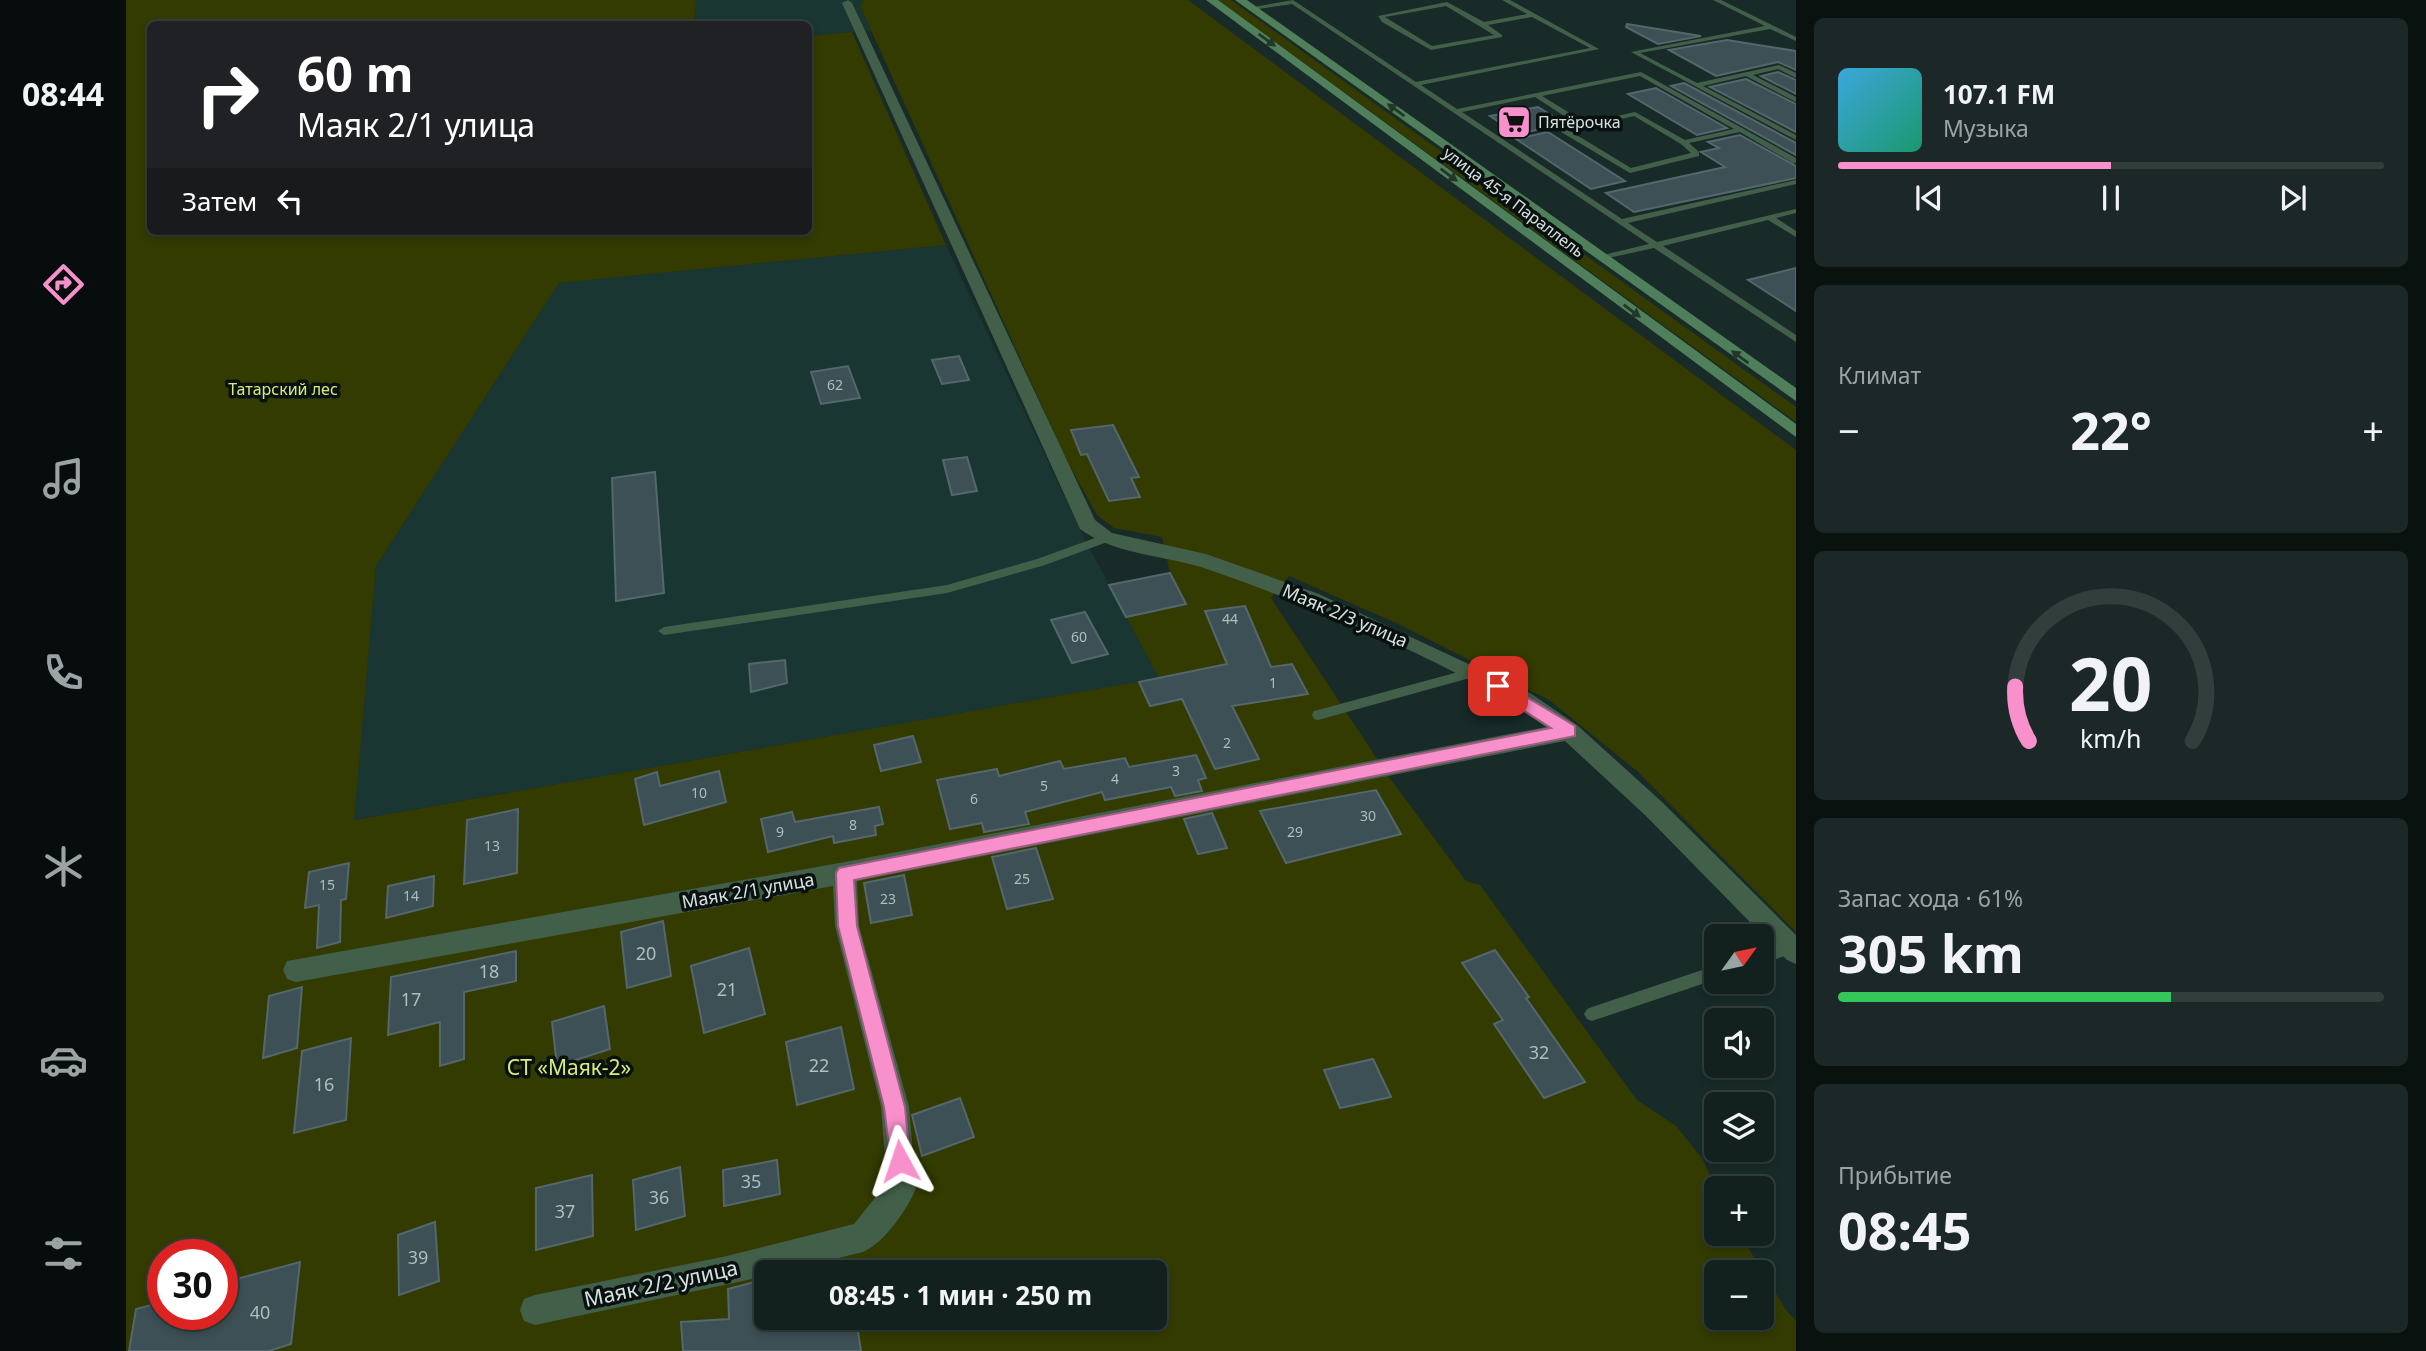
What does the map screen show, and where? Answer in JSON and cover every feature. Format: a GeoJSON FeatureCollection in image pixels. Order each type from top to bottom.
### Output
{"type":"FeatureCollection","features":[{"type":"Feature","properties":{"kind":"main road","name":"улица 45-я Параллель"},"geometry":{"type":"LineString","coordinates":[[1211,0],[1796,432]]}},
{"type":"Feature","properties":{"kind":"main road","name":"улица 45-я Параллель"},"geometry":{"type":"LineString","coordinates":[[1246,4],[1796,396]]}},
{"type":"Feature","properties":{"kind":"street"},"geometry":{"type":"LineString","coordinates":[[847,3],[1087,524],[1106,538]]}},
{"type":"Feature","properties":{"kind":"street","name":"Маяк 2/3 улица"},"geometry":{"type":"LineString","coordinates":[[1106,538],[1199,559],[1312,599],[1473,673],[1522,699],[1569,731],[1654,809],[1794,949]]}},
{"type":"Feature","properties":{"kind":"street","name":"Маяк 2/1 улица"},"geometry":{"type":"LineString","coordinates":[[296,970],[845,873],[1569,731]]}},
{"type":"Feature","properties":{"kind":"street","name":"Маяк 2/2 улица"},"geometry":{"type":"LineString","coordinates":[[536,1310],[727,1271],[863,1237],[902,1188],[895,1107],[847,926],[845,873]]}},
{"type":"Feature","properties":{"kind":"lane"},"geometry":{"type":"LineString","coordinates":[[1246,4],[1308,0]]}},
{"type":"Feature","properties":{"kind":"lane"},"geometry":{"type":"LineString","coordinates":[[1415,84],[1596,49],[1505,0]]}},
{"type":"Feature","properties":{"kind":"lane"},"geometry":{"type":"LineString","coordinates":[[1716,0],[1796,39]]}},
{"type":"Feature","properties":{"kind":"lane"},"geometry":{"type":"LineString","coordinates":[[1293,2],[1796,339]]}},
{"type":"Feature","properties":{"kind":"lane"},"geometry":{"type":"LineString","coordinates":[[1483,24],[1500,36],[1431,48],[1384,21],[1381,16],[1447,4],[1483,24],[1534,15]]}},
{"type":"Feature","properties":{"kind":"lane"},"geometry":{"type":"LineString","coordinates":[[1771,27],[1634,52],[1796,138]]}},
{"type":"Feature","properties":{"kind":"lane"},"geometry":{"type":"LineString","coordinates":[[1696,85],[1779,67],[1796,76]]}},
{"type":"Feature","properties":{"kind":"lane"},"geometry":{"type":"LineString","coordinates":[[1455,111],[1641,74],[1796,161]]}},
{"type":"Feature","properties":{"kind":"lane"},"geometry":{"type":"LineString","coordinates":[[1747,74],[1796,100]]}},
{"type":"Feature","properties":{"kind":"lane"},"geometry":{"type":"LineString","coordinates":[[1536,95],[1584,125]]}},
{"type":"Feature","properties":{"kind":"lane"},"geometry":{"type":"LineString","coordinates":[[1635,114],[1684,142],[1696,154],[1630,171],[1564,130],[1635,114]]}},
{"type":"Feature","properties":{"kind":"lane"},"geometry":{"type":"LineString","coordinates":[[1684,142],[1741,130]]}},
{"type":"Feature","properties":{"kind":"lane"},"geometry":{"type":"LineString","coordinates":[[1620,222],[1796,182]]}},
{"type":"Feature","properties":{"kind":"lane"},"geometry":{"type":"LineString","coordinates":[[1602,258],[1796,211]]}},
{"type":"Feature","properties":{"kind":"lane"},"geometry":{"type":"LineString","coordinates":[[1770,218],[1796,235]]}},
{"type":"Feature","properties":{"kind":"lane"},"geometry":{"type":"LineString","coordinates":[[664,631],[947,589],[1041,562],[1106,538]]}},
{"type":"Feature","properties":{"kind":"lane"},"geometry":{"type":"LineString","coordinates":[[1318,715],[1473,673]]}},
{"type":"Feature","properties":{"kind":"lane"},"geometry":{"type":"LineString","coordinates":[[1774,954],[1794,949]]}},
{"type":"Feature","properties":{"kind":"lane"},"geometry":{"type":"LineString","coordinates":[[1592,1014],[1704,976]]}},
{"type":"Feature","properties":{"kind":"shaded area"},"geometry":{"type":"Polygon","coordinates":[[[696,0],[863,0],[860,6],[871,31],[812,36],[812,21],[695,21],[696,0]]]}},
{"type":"Feature","properties":{"kind":"shaded area"},"geometry":{"type":"Polygon","coordinates":[[[946,245],[1083,536],[1159,678],[353,820],[376,566],[559,283],[946,245]]]}},
{"type":"Feature","properties":{"kind":"green space"},"geometry":{"type":"Polygon","coordinates":[[[126,0],[696,0],[695,21],[147,21],[147,235],[812,235],[812,36],[852,32],[946,245],[559,283],[376,566],[354,820],[1159,678],[1109,585],[1170,573],[1162,537],[1114,528],[1097,515],[1065,457],[860,6],[863,0],[1188,0],[1796,450],[1796,932],[1637,771],[1549,700],[1396,623],[1289,576],[1271,598],[1389,777],[1466,881],[1480,885],[1637,1100],[1676,1126],[1702,1158],[1710,1176],[1704,1176],[1704,1246],[1747,1246],[1756,1260],[1704,1260],[1704,1330],[1774,1330],[1774,1290],[1796,1321],[1796,1351],[126,1351],[126,0]]]}},
{"type":"Feature","properties":{"kind":"green space"},"geometry":{"type":"Polygon","coordinates":[[[1218,0],[1231,0],[1796,407],[1796,422],[1218,0]]]}},
{"type":"Feature","properties":{"kind":"building"},"geometry":{"type":"Polygon","coordinates":[[[1627,24],[1701,36],[1658,44],[1626,27],[1627,24]]]}},
{"type":"Feature","properties":{"kind":"building"},"geometry":{"type":"Polygon","coordinates":[[[1727,40],[1796,51],[1796,70],[1778,62],[1716,76],[1669,50],[1727,40]]]}},
{"type":"Feature","properties":{"kind":"building"},"geometry":{"type":"Polygon","coordinates":[[[1778,72],[1796,80],[1796,94],[1761,76],[1778,72]]]}},
{"type":"Feature","properties":{"kind":"building"},"geometry":{"type":"Polygon","coordinates":[[[1746,79],[1796,104],[1796,132],[1710,87],[1746,79]]]}},
{"type":"Feature","properties":{"kind":"building"},"geometry":{"type":"Polygon","coordinates":[[[1684,83],[1796,143],[1796,155],[1671,86],[1684,83]]]}},
{"type":"Feature","properties":{"kind":"building"},"geometry":{"type":"Polygon","coordinates":[[[1656,88],[1727,128],[1697,135],[1628,94],[1656,88]]]}},
{"type":"Feature","properties":{"kind":"building"},"geometry":{"type":"Polygon","coordinates":[[[1538,107],[1566,124],[1517,134],[1490,116],[1538,107]]]}},
{"type":"Feature","properties":{"kind":"building"},"geometry":{"type":"Polygon","coordinates":[[[1548,132],[1625,181],[1591,189],[1516,139],[1548,132]]]}},
{"type":"Feature","properties":{"kind":"building"},"geometry":{"type":"Polygon","coordinates":[[[1740,135],[1796,166],[1796,178],[1634,212],[1606,193],[1725,167],[1701,152],[1719,148],[1708,142],[1740,135]]]}},
{"type":"Feature","properties":{"kind":"building"},"geometry":{"type":"Polygon","coordinates":[[[1796,268],[1796,311],[1748,280],[1796,268]]]}},
{"type":"Feature","properties":{"kind":"building"},"geometry":{"type":"Polygon","coordinates":[[[959,356],[969,380],[942,384],[932,360],[959,356]]]}},
{"type":"Feature","properties":{"kind":"building"},"geometry":{"type":"Polygon","coordinates":[[[848,366],[860,398],[821,404],[811,372],[848,366]]]}},
{"type":"Feature","properties":{"kind":"building"},"geometry":{"type":"Polygon","coordinates":[[[1113,425],[1139,477],[1131,478],[1140,497],[1109,501],[1087,454],[1081,455],[1071,430],[1113,425]]]}},
{"type":"Feature","properties":{"kind":"building"},"geometry":{"type":"Polygon","coordinates":[[[967,457],[977,491],[952,495],[943,460],[967,457]]]}},
{"type":"Feature","properties":{"kind":"building"},"geometry":{"type":"Polygon","coordinates":[[[655,472],[664,593],[616,601],[612,478],[655,472]]]}},
{"type":"Feature","properties":{"kind":"building"},"geometry":{"type":"Polygon","coordinates":[[[1170,573],[1186,604],[1126,617],[1109,585],[1170,573]]]}},
{"type":"Feature","properties":{"kind":"building"},"geometry":{"type":"Polygon","coordinates":[[[1245,606],[1271,667],[1292,664],[1308,694],[1232,706],[1259,759],[1215,769],[1182,699],[1150,706],[1139,682],[1227,664],[1205,611],[1245,606]]]}},
{"type":"Feature","properties":{"kind":"building"},"geometry":{"type":"Polygon","coordinates":[[[1085,612],[1108,654],[1072,663],[1051,620],[1085,612]]]}},
{"type":"Feature","properties":{"kind":"building"},"geometry":{"type":"Polygon","coordinates":[[[785,660],[787,683],[751,692],[749,664],[785,660]]]}},
{"type":"Feature","properties":{"kind":"building"},"geometry":{"type":"Polygon","coordinates":[[[913,736],[921,762],[881,771],[874,745],[913,736]]]}},
{"type":"Feature","properties":{"kind":"building"},"geometry":{"type":"Polygon","coordinates":[[[1196,755],[1206,778],[1198,780],[1202,791],[1175,796],[1171,787],[1105,800],[1102,792],[1025,812],[1029,824],[984,832],[982,823],[950,829],[937,780],[997,769],[999,776],[1060,761],[1064,769],[1125,758],[1129,767],[1196,755]]]}},
{"type":"Feature","properties":{"kind":"building"},"geometry":{"type":"Polygon","coordinates":[[[719,771],[726,802],[644,825],[635,779],[657,772],[660,786],[719,771]]]}},
{"type":"Feature","properties":{"kind":"building"},"geometry":{"type":"Polygon","coordinates":[[[1376,790],[1401,834],[1286,863],[1260,811],[1376,790]]]}},
{"type":"Feature","properties":{"kind":"building"},"geometry":{"type":"Polygon","coordinates":[[[879,807],[883,824],[875,826],[876,835],[834,843],[833,836],[768,852],[761,819],[792,812],[795,822],[879,807]]]}},
{"type":"Feature","properties":{"kind":"building"},"geometry":{"type":"Polygon","coordinates":[[[518,809],[517,873],[464,884],[467,820],[518,809]]]}},
{"type":"Feature","properties":{"kind":"building"},"geometry":{"type":"Polygon","coordinates":[[[1212,813],[1227,848],[1198,854],[1184,819],[1212,813]]]}},
{"type":"Feature","properties":{"kind":"building"},"geometry":{"type":"Polygon","coordinates":[[[1036,848],[1053,899],[1007,909],[992,857],[1036,848]]]}},
{"type":"Feature","properties":{"kind":"building"},"geometry":{"type":"Polygon","coordinates":[[[349,863],[346,899],[341,900],[340,942],[317,948],[319,905],[305,908],[309,872],[349,863]]]}},
{"type":"Feature","properties":{"kind":"building"},"geometry":{"type":"Polygon","coordinates":[[[904,875],[912,915],[871,923],[864,883],[904,875]]]}},
{"type":"Feature","properties":{"kind":"building"},"geometry":{"type":"Polygon","coordinates":[[[434,876],[433,906],[386,918],[388,886],[434,876]]]}},
{"type":"Feature","properties":{"kind":"building"},"geometry":{"type":"Polygon","coordinates":[[[663,921],[671,976],[627,988],[621,932],[663,921]]]}},
{"type":"Feature","properties":{"kind":"building"},"geometry":{"type":"Polygon","coordinates":[[[749,948],[765,1014],[704,1033],[691,966],[749,948]]]}},
{"type":"Feature","properties":{"kind":"building"},"geometry":{"type":"Polygon","coordinates":[[[1495,950],[1585,1082],[1544,1098],[1494,1024],[1503,1020],[1462,963],[1495,950]]]}},
{"type":"Feature","properties":{"kind":"building"},"geometry":{"type":"Polygon","coordinates":[[[516,951],[516,981],[464,992],[464,1059],[440,1066],[440,1022],[388,1035],[391,977],[516,951]]]}},
{"type":"Feature","properties":{"kind":"building"},"geometry":{"type":"Polygon","coordinates":[[[302,987],[297,1048],[263,1058],[269,996],[302,987]]]}},
{"type":"Feature","properties":{"kind":"building"},"geometry":{"type":"Polygon","coordinates":[[[604,1006],[610,1049],[557,1066],[552,1022],[604,1006]]]}},
{"type":"Feature","properties":{"kind":"building"},"geometry":{"type":"Polygon","coordinates":[[[841,1027],[854,1089],[797,1105],[786,1042],[841,1027]]]}},
{"type":"Feature","properties":{"kind":"building"},"geometry":{"type":"Polygon","coordinates":[[[351,1038],[346,1120],[294,1133],[302,1051],[351,1038]]]}},
{"type":"Feature","properties":{"kind":"building"},"geometry":{"type":"Polygon","coordinates":[[[1373,1059],[1391,1097],[1340,1108],[1324,1070],[1373,1059]]]}},
{"type":"Feature","properties":{"kind":"building"},"geometry":{"type":"Polygon","coordinates":[[[960,1098],[974,1137],[922,1156],[912,1115],[960,1098]]]}},
{"type":"Feature","properties":{"kind":"building"},"geometry":{"type":"Polygon","coordinates":[[[777,1160],[780,1194],[724,1206],[723,1170],[777,1160]]]}},
{"type":"Feature","properties":{"kind":"building"},"geometry":{"type":"Polygon","coordinates":[[[680,1167],[685,1216],[636,1230],[633,1180],[680,1167]]]}},
{"type":"Feature","properties":{"kind":"building"},"geometry":{"type":"Polygon","coordinates":[[[592,1175],[593,1236],[536,1250],[536,1188],[592,1175]]]}},
{"type":"Feature","properties":{"kind":"building"},"geometry":{"type":"Polygon","coordinates":[[[435,1222],[439,1281],[399,1295],[398,1235],[435,1222]]]}},
{"type":"Feature","properties":{"kind":"building"},"geometry":{"type":"Polygon","coordinates":[[[300,1262],[291,1344],[269,1351],[129,1351],[136,1309],[147,1306],[147,1330],[238,1330],[238,1279],[300,1262]]]}},
{"type":"Feature","properties":{"kind":"building"},"geometry":{"type":"Polygon","coordinates":[[[754,1282],[754,1330],[858,1330],[861,1351],[683,1351],[681,1322],[729,1319],[728,1289],[754,1282]]]}},
{"type":"Feature","properties":{"kind":"place","name":"Пятёрочка"},"geometry":{"type":"Point","coordinates":[1514,122]}},
{"type":"Feature","properties":{"kind":"route"},"geometry":{"type":"LineString","coordinates":[[900,1161],[895,1107],[847,926],[845,873],[1569,731],[1498,686]]}},
{"type":"Feature","properties":{"kind":"park label","name":"Татарский лес"},"geometry":{"type":"Point","coordinates":[283,389]}},
{"type":"Feature","properties":{"kind":"park label","name":"СТ «Маяк-2»"},"geometry":{"type":"Point","coordinates":[569,1068]}}]}
